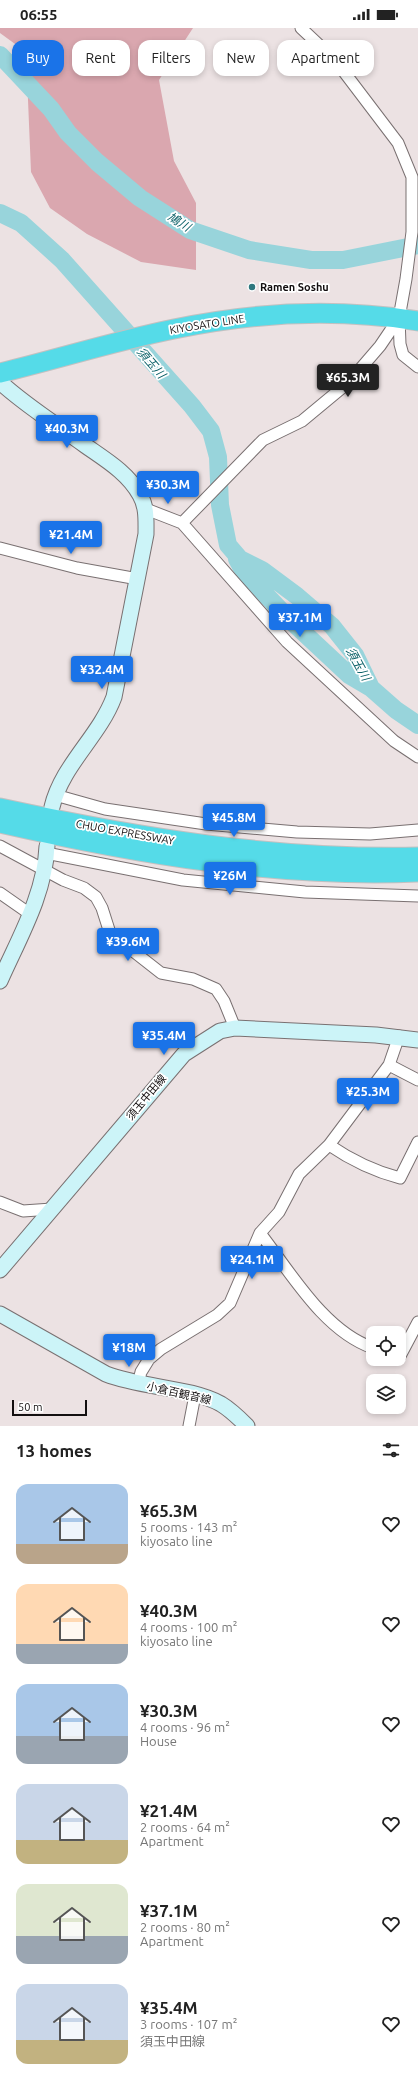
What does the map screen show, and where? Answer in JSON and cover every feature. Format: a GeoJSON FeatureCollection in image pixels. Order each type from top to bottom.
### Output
{"type":"FeatureCollection","features":[{"type":"Feature","properties":{"kind":"highway","name":"KIYOSATO LINE"},"geometry":{"type":"LineString","coordinates":[[4,375],[140,337],[224,320],[283,313],[342,313],[418,321]]}},
{"type":"Feature","properties":{"kind":"highway","name":"CHUO EXPRESSWAY"},"geometry":{"type":"LineString","coordinates":[[0,808],[127,834],[214,847],[307,856],[418,857]]}},
{"type":"Feature","properties":{"kind":"highway","name":"CHUO EXPRESSWAY"},"geometry":{"type":"LineString","coordinates":[[0,823],[124,848],[214,862],[305,870],[384,873],[418,872]]}},
{"type":"Feature","properties":{"kind":"main road"},"geometry":{"type":"LineString","coordinates":[[4,375],[18,399],[114,465],[130,480],[140,495],[146,509],[146,534],[114,697],[107,715],[67,772],[53,801]]}},
{"type":"Feature","properties":{"kind":"main road"},"geometry":{"type":"LineString","coordinates":[[0,981],[37,898],[45,869],[46,850]]}},
{"type":"Feature","properties":{"kind":"main road","name":"須玉中田線"},"geometry":{"type":"LineString","coordinates":[[0,1270],[184,1054],[220,1031],[235,1028],[399,1036],[418,1040]]}},
{"type":"Feature","properties":{"kind":"main road","name":"小倉百観音線"},"geometry":{"type":"LineString","coordinates":[[0,1314],[106,1374],[138,1384],[195,1395],[222,1405],[247,1426]]}},
{"type":"Feature","properties":{"kind":"street"},"geometry":{"type":"LineString","coordinates":[[301,28],[335,60],[394,138],[415,176],[408,270],[399,318],[400,344],[403,355],[418,367]]}},
{"type":"Feature","properties":{"kind":"street"},"geometry":{"type":"LineString","coordinates":[[182,523],[263,440],[302,421],[349,382],[380,346],[399,318]]}},
{"type":"Feature","properties":{"kind":"street"},"geometry":{"type":"LineString","coordinates":[[146,509],[182,523],[287,642],[394,741],[418,757]]}},
{"type":"Feature","properties":{"kind":"street"},"geometry":{"type":"LineString","coordinates":[[0,548],[77,568],[138,578]]}},
{"type":"Feature","properties":{"kind":"street"},"geometry":{"type":"LineString","coordinates":[[53,801],[206,824],[298,832],[370,834],[418,830]]}},
{"type":"Feature","properties":{"kind":"street"},"geometry":{"type":"LineString","coordinates":[[0,846],[63,880],[84,888],[96,897],[102,908],[110,933],[161,973],[193,979],[216,989],[224,1001],[235,1028]]}},
{"type":"Feature","properties":{"kind":"street"},"geometry":{"type":"LineString","coordinates":[[46,850],[184,880],[305,892],[418,896]]}},
{"type":"Feature","properties":{"kind":"street"},"geometry":{"type":"LineString","coordinates":[[0,893],[30,914]]}},
{"type":"Feature","properties":{"kind":"street"},"geometry":{"type":"LineString","coordinates":[[138,1384],[143,1369],[149,1359],[161,1349],[217,1315],[230,1303],[260,1233],[279,1212],[299,1174],[328,1145],[389,1065],[399,1036]]}},
{"type":"Feature","properties":{"kind":"street"},"geometry":{"type":"LineString","coordinates":[[389,1065],[418,1080]]}},
{"type":"Feature","properties":{"kind":"street"},"geometry":{"type":"LineString","coordinates":[[328,1145],[346,1157],[377,1172],[400,1178],[418,1142]]}},
{"type":"Feature","properties":{"kind":"street"},"geometry":{"type":"LineString","coordinates":[[0,1202],[23,1211],[52,1209]]}},
{"type":"Feature","properties":{"kind":"street"},"geometry":{"type":"LineString","coordinates":[[260,1233],[326,1318],[344,1333],[366,1344]]}},
{"type":"Feature","properties":{"kind":"street"},"geometry":{"type":"LineString","coordinates":[[406,1345],[418,1322]]}},
{"type":"Feature","properties":{"kind":"street"},"geometry":{"type":"LineString","coordinates":[[189,1426],[195,1395]]}},
{"type":"Feature","properties":{"kind":"shaded area"},"geometry":{"type":"Polygon","coordinates":[[[0,28],[193,28],[185,40],[138,40],[138,76],[162,76],[159,80],[174,161],[196,203],[196,270],[141,262],[87,234],[50,208],[31,172],[27,76],[64,76],[64,40],[12,40],[12,42],[0,33],[0,28]]]}},
{"type":"Feature","properties":{"kind":"waterway","name":"鳩川"},"geometry":{"type":"LineString","coordinates":[[0,55],[51,109],[68,133],[97,162],[140,198],[190,230],[249,250],[311,260],[343,260],[418,245]]}},
{"type":"Feature","properties":{"kind":"waterway","name":"須玉川"},"geometry":{"type":"LineString","coordinates":[[0,213],[21,223],[62,260],[192,406],[211,431],[218,457],[220,505],[228,545],[240,559],[262,570],[297,596],[332,626],[355,655],[371,688],[396,710],[418,725]]}},
{"type":"Feature","properties":{"kind":"waterway","name":"須玉川"},"geometry":{"type":"LineString","coordinates":[[237,559],[244,572],[289,619],[349,675],[371,688]]}},
{"type":"Feature","properties":{"kind":"place","name":"Ramen Soshu"},"geometry":{"type":"Point","coordinates":[252,287]}}]}
